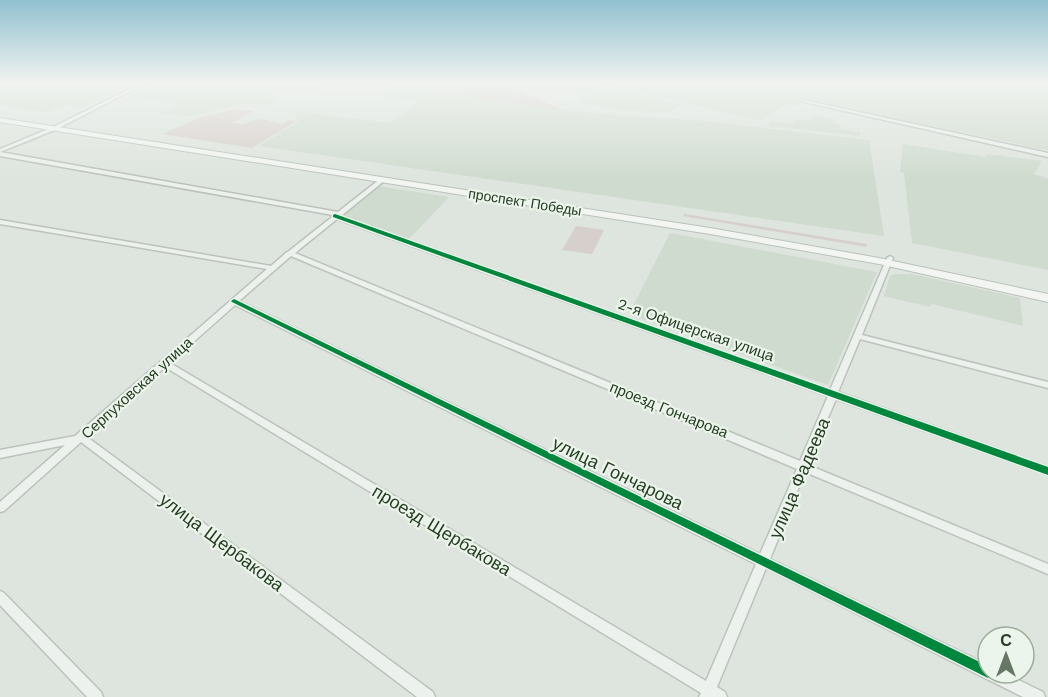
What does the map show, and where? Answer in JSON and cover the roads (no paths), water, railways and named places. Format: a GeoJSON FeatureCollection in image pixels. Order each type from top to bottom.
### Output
{"type":"FeatureCollection","features":[{"type":"Feature","properties":{"kind":"main road","name":"проспект Победы"},"geometry":{"type":"LineString","coordinates":[[0,118],[890,261],[1048,298]]}},
{"type":"Feature","properties":{"kind":"main road","name":"проспект Победы"},"geometry":{"type":"LineString","coordinates":[[57,127],[712,226],[1048,291]]}},
{"type":"Feature","properties":{"kind":"street"},"geometry":{"type":"LineString","coordinates":[[0,152],[82,115]]}},
{"type":"Feature","properties":{"kind":"street"},"geometry":{"type":"LineString","coordinates":[[866,115],[1048,155]]}},
{"type":"Feature","properties":{"kind":"street","name":"2-я Офицерская улица"},"geometry":{"type":"LineString","coordinates":[[0,152],[336,215],[1048,471]]}},
{"type":"Feature","properties":{"kind":"street","name":"Серпуховская улица"},"geometry":{"type":"LineString","coordinates":[[0,508],[289,253],[382,180]]}},
{"type":"Feature","properties":{"kind":"street"},"geometry":{"type":"LineString","coordinates":[[0,222],[272,268]]}},
{"type":"Feature","properties":{"kind":"street","name":"проезд Гончарова"},"geometry":{"type":"LineString","coordinates":[[289,253],[1048,568]]}},
{"type":"Feature","properties":{"kind":"street","name":"улица Фадеева"},"geometry":{"type":"LineString","coordinates":[[707,694],[890,261]]}},
{"type":"Feature","properties":{"kind":"street","name":"улица Гончарова"},"geometry":{"type":"LineString","coordinates":[[234,301],[976,667]]}},
{"type":"Feature","properties":{"kind":"street"},"geometry":{"type":"LineString","coordinates":[[858,336],[1048,385]]}},
{"type":"Feature","properties":{"kind":"street","name":"проезд Щербакова"},"geometry":{"type":"LineString","coordinates":[[164,363],[707,694],[720,697]]}},
{"type":"Feature","properties":{"kind":"street"},"geometry":{"type":"LineString","coordinates":[[0,453],[82,438]]}},
{"type":"Feature","properties":{"kind":"street","name":"улица Щербакова"},"geometry":{"type":"LineString","coordinates":[[82,438],[428,697]]}},
{"type":"Feature","properties":{"kind":"street"},"geometry":{"type":"LineString","coordinates":[[0,597],[96,697]]}},
{"type":"Feature","properties":{"kind":"street","name":"улица Гончарова"},"geometry":{"type":"LineString","coordinates":[[1014,685],[1038,697]]}}]}
